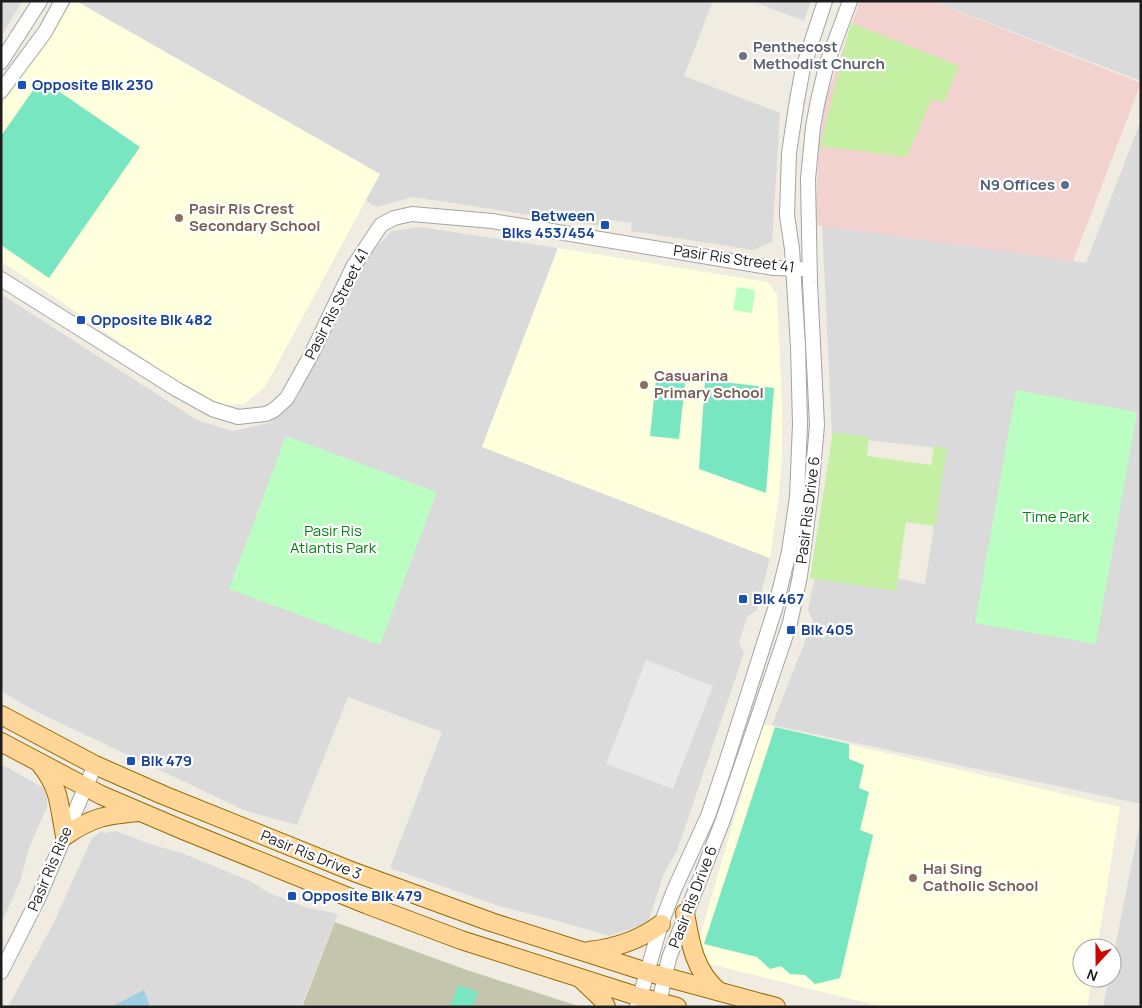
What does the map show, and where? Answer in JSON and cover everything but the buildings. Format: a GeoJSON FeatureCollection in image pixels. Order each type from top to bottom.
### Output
{"type":"FeatureCollection","features":[{"type":"Feature","properties":{"kind":"main road","name":"Pasir Ris Drive 3"},"geometry":{"type":"LineString","coordinates":[[1,715],[95,765],[163,795],[354,872],[491,922],[655,974],[776,1007]]}},
{"type":"Feature","properties":{"kind":"main road","name":"Pasir Ris Drive 3"},"geometry":{"type":"LineString","coordinates":[[1,742],[84,787],[139,812],[424,926],[461,940],[578,977],[638,1002],[677,1007]]}},
{"type":"Feature","properties":{"kind":"main road"},"geometry":{"type":"LineString","coordinates":[[38,762],[47,773],[58,794],[65,836],[89,821],[118,814],[139,812]]}},
{"type":"Feature","properties":{"kind":"main road"},"geometry":{"type":"LineString","coordinates":[[686,913],[695,960],[710,984],[718,991]]}},
{"type":"Feature","properties":{"kind":"main road"},"geometry":{"type":"LineString","coordinates":[[584,951],[607,949],[623,945],[649,933],[661,924]]}},
{"type":"Feature","properties":{"kind":"main road"},"geometry":{"type":"LineString","coordinates":[[578,977],[602,999],[606,1007]]}},
{"type":"Feature","properties":{"kind":"street"},"geometry":{"type":"LineString","coordinates":[[1,62],[40,1]]}},
{"type":"Feature","properties":{"kind":"street"},"geometry":{"type":"LineString","coordinates":[[1,91],[45,32],[62,1]]}},
{"type":"Feature","properties":{"kind":"street","name":"Pasir Ris Drive 6"},"geometry":{"type":"LineString","coordinates":[[659,1004],[655,974],[661,924],[674,890],[708,816],[776,609],[789,552],[797,497],[800,424],[798,346],[787,216],[789,153],[803,68],[825,1]]}},
{"type":"Feature","properties":{"kind":"street","name":"Pasir Ris Drive 6"},"geometry":{"type":"LineString","coordinates":[[638,1002],[655,974],[686,913],[726,811],[790,623],[800,576],[812,493],[817,425],[807,185],[813,128],[827,63],[850,1]]}},
{"type":"Feature","properties":{"kind":"street","name":"Pasir Ris Street 41"},"geometry":{"type":"LineString","coordinates":[[1,279],[176,389],[212,409],[238,417],[266,414],[274,410],[287,398],[311,355],[353,267],[381,225],[394,218],[420,214],[492,221],[774,268],[810,269]]}},
{"type":"Feature","properties":{"kind":"street","name":"Pasir Ris Rise"},"geometry":{"type":"LineString","coordinates":[[1,972],[37,901],[95,765]]}},
{"type":"Feature","properties":{"kind":"shaded area"},"geometry":{"type":"Polygon","coordinates":[[[1,1],[22,1],[1,37],[1,1]]]}},
{"type":"Feature","properties":{"kind":"shaded area","name":"Pasir Ris Crest Secondary School"},"geometry":{"type":"Polygon","coordinates":[[[73,1],[380,174],[265,387],[244,404],[226,405],[208,402],[1,261],[1,106],[73,1]]]}},
{"type":"Feature","properties":{"kind":"shaded area"},"geometry":{"type":"Polygon","coordinates":[[[80,1],[713,1],[684,76],[780,113],[772,242],[753,250],[631,231],[632,223],[603,219],[601,226],[413,197],[376,207],[311,168],[78,5],[80,1]]]}},
{"type":"Feature","properties":{"kind":"shaded area"},"geometry":{"type":"Polygon","coordinates":[[[752,1],[811,1],[804,21],[752,1]]]}},
{"type":"Feature","properties":{"kind":"shaded area"},"geometry":{"type":"Polygon","coordinates":[[[860,1],[932,1],[1141,83],[1073,261],[815,225],[820,115],[860,1]]]}},
{"type":"Feature","properties":{"kind":"shaded area"},"geometry":{"type":"Polygon","coordinates":[[[933,1],[1141,1],[1141,81],[933,1]]]}},
{"type":"Feature","properties":{"kind":"shaded area"},"geometry":{"type":"Polygon","coordinates":[[[1141,120],[1141,804],[772,725],[813,621],[808,610],[818,562],[925,584],[946,449],[832,436],[822,222],[1086,263],[1141,120]]]}},
{"type":"Feature","properties":{"kind":"shaded area"},"geometry":{"type":"Polygon","coordinates":[[[420,227],[558,248],[482,447],[770,558],[757,610],[747,617],[739,642],[744,653],[677,851],[664,873],[648,923],[609,936],[499,906],[390,868],[442,732],[348,697],[297,825],[246,811],[33,710],[1,691],[1,294],[197,420],[233,431],[269,423],[296,400],[371,252],[392,231],[420,227]]]}},
{"type":"Feature","properties":{"kind":"shaded area","name":"Casuarina Primary School"},"geometry":{"type":"Polygon","coordinates":[[[558,248],[767,282],[777,294],[782,408],[782,457],[770,558],[482,447],[558,248]]]}},
{"type":"Feature","properties":{"kind":"shaded area"},"geometry":{"type":"Polygon","coordinates":[[[646,660],[713,686],[673,789],[606,764],[646,660]]]}},
{"type":"Feature","properties":{"kind":"shaded area","name":"Hai Sing Catholic School"},"geometry":{"type":"Polygon","coordinates":[[[762,724],[1120,807],[1099,938],[1072,938],[1072,988],[1090,988],[1087,1007],[884,1007],[693,960],[762,724]]]}},
{"type":"Feature","properties":{"kind":"shaded area"},"geometry":{"type":"Polygon","coordinates":[[[1,764],[44,788],[47,807],[29,848],[20,882],[1,924],[1,764]]]}},
{"type":"Feature","properties":{"kind":"shaded area"},"geometry":{"type":"Polygon","coordinates":[[[1141,817],[1141,1007],[1103,1007],[1107,988],[1122,988],[1122,938],[1117,938],[1141,817]]]}},
{"type":"Feature","properties":{"kind":"shaded area"},"geometry":{"type":"Polygon","coordinates":[[[102,831],[104,833],[116,831],[153,845],[182,853],[250,881],[269,893],[305,907],[338,914],[301,1007],[8,1007],[54,922],[92,838],[102,831]]]}},
{"type":"Feature","properties":{"kind":"shaded area"},"geometry":{"type":"Polygon","coordinates":[[[335,922],[464,969],[581,1007],[302,1007],[335,922]]]}},
{"type":"Feature","properties":{"kind":"green space"},"geometry":{"type":"Polygon","coordinates":[[[851,23],[959,66],[944,103],[932,98],[907,157],[820,146],[851,23]]]}},
{"type":"Feature","properties":{"kind":"green space"},"geometry":{"type":"Polygon","coordinates":[[[41,79],[140,147],[49,278],[1,245],[1,136],[41,79]]]}},
{"type":"Feature","properties":{"kind":"green space"},"geometry":{"type":"Polygon","coordinates":[[[737,287],[755,290],[752,313],[733,310],[737,287]]]}},
{"type":"Feature","properties":{"kind":"green space"},"geometry":{"type":"Polygon","coordinates":[[[656,380],[685,383],[679,439],[650,436],[656,380]]]}},
{"type":"Feature","properties":{"kind":"green space"},"geometry":{"type":"Polygon","coordinates":[[[705,380],[774,388],[766,493],[699,469],[705,380]]]}},
{"type":"Feature","properties":{"kind":"green space","name":"Time Park"},"geometry":{"type":"Polygon","coordinates":[[[1016,390],[1137,412],[1096,644],[975,623],[1016,390]]]}},
{"type":"Feature","properties":{"kind":"green space"},"geometry":{"type":"Polygon","coordinates":[[[833,432],[869,437],[867,456],[931,465],[934,446],[947,448],[935,526],[906,522],[896,591],[810,578],[833,432]]]}},
{"type":"Feature","properties":{"kind":"green space","name":"Pasir Ris Atlantis Park"},"geometry":{"type":"Polygon","coordinates":[[[286,436],[437,492],[380,645],[229,589],[286,436]]]}},
{"type":"Feature","properties":{"kind":"green space"},"geometry":{"type":"Polygon","coordinates":[[[775,727],[849,744],[849,759],[864,765],[859,788],[869,792],[860,830],[873,835],[840,978],[815,984],[805,975],[790,974],[781,966],[770,969],[757,957],[704,944],[775,727]]]}},
{"type":"Feature","properties":{"kind":"green space"},"geometry":{"type":"Polygon","coordinates":[[[458,985],[478,992],[472,1007],[450,1007],[458,985]]]}},
{"type":"Feature","properties":{"kind":"water"},"geometry":{"type":"Polygon","coordinates":[[[144,990],[150,1007],[113,1006],[144,990]]]}},
{"type":"Feature","properties":{"kind":"place","name":"Penthecost Methodist Church"},"geometry":{"type":"Point","coordinates":[743,56]}},
{"type":"Feature","properties":{"kind":"place","name":"Opposite Blk 230"},"geometry":{"type":"Point","coordinates":[22,85]}},
{"type":"Feature","properties":{"kind":"place","name":"N9 Offices"},"geometry":{"type":"Point","coordinates":[1065,185]}},
{"type":"Feature","properties":{"kind":"place","name":"Pasir Ris Crest Secondary School"},"geometry":{"type":"Point","coordinates":[179,218]}},
{"type":"Feature","properties":{"kind":"place","name":"Between Blks 453/454"},"geometry":{"type":"Point","coordinates":[605,225]}},
{"type":"Feature","properties":{"kind":"place","name":"Opposite Blk 482"},"geometry":{"type":"Point","coordinates":[81,320]}},
{"type":"Feature","properties":{"kind":"place","name":"Casuarina Primary School"},"geometry":{"type":"Point","coordinates":[644,385]}},
{"type":"Feature","properties":{"kind":"place","name":"Blk 467"},"geometry":{"type":"Point","coordinates":[743,599]}},
{"type":"Feature","properties":{"kind":"place","name":"Blk 405"},"geometry":{"type":"Point","coordinates":[791,630]}},
{"type":"Feature","properties":{"kind":"place","name":"Blk 479"},"geometry":{"type":"Point","coordinates":[131,761]}},
{"type":"Feature","properties":{"kind":"place","name":"Hai Sing Catholic School"},"geometry":{"type":"Point","coordinates":[913,878]}},
{"type":"Feature","properties":{"kind":"place","name":"Opposite Blk 479"},"geometry":{"type":"Point","coordinates":[292,896]}}]}
